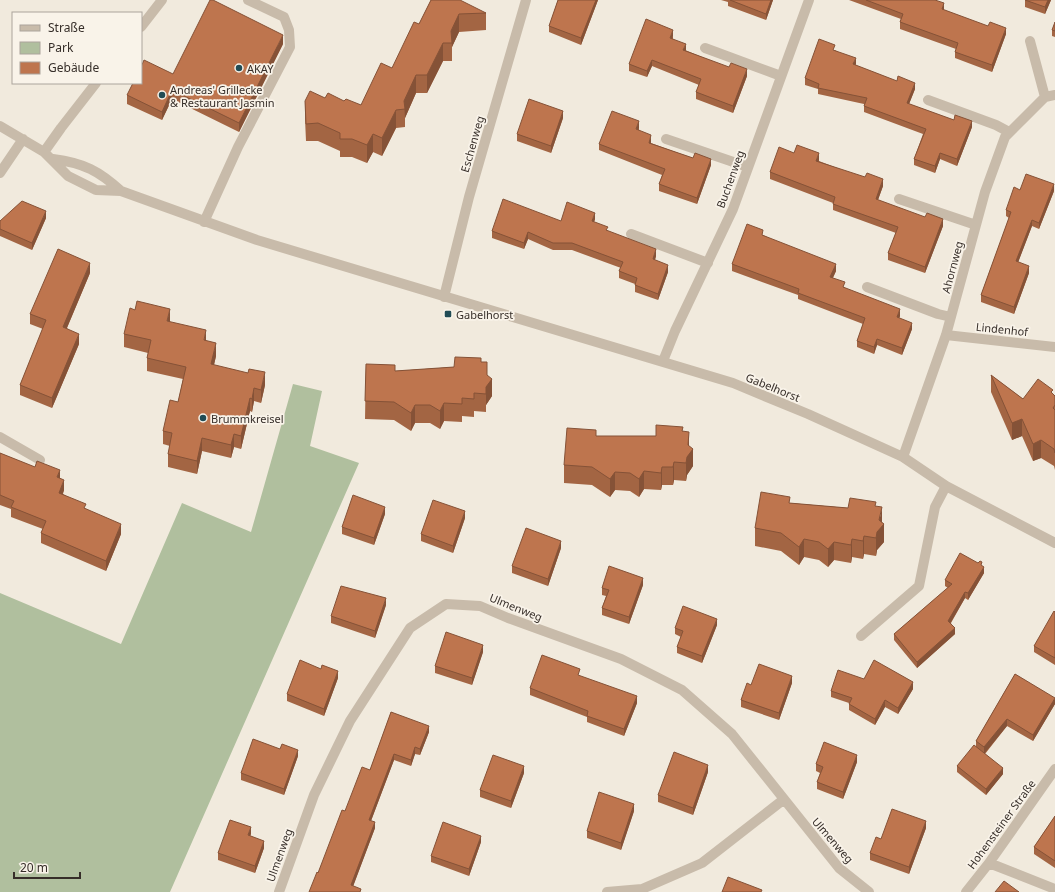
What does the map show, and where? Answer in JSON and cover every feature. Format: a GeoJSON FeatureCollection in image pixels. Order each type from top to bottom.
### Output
{"type":"FeatureCollection","features":[{"type":"Feature","properties":{"kind":"street"},"geometry":{"type":"LineString","coordinates":[[142,26],[162,0]]}},
{"type":"Feature","properties":{"kind":"street"},"geometry":{"type":"LineString","coordinates":[[204,222],[238,147],[290,47],[289,30],[284,17],[248,0]]}},
{"type":"Feature","properties":{"kind":"street","name":"Eschenweg"},"geometry":{"type":"LineString","coordinates":[[444,296],[469,197],[526,0]]}},
{"type":"Feature","properties":{"kind":"street","name":"Buchenweg"},"geometry":{"type":"LineString","coordinates":[[663,362],[675,331],[733,209],[809,0]]}},
{"type":"Feature","properties":{"kind":"street"},"geometry":{"type":"LineString","coordinates":[[1030,41],[1050,96]]}},
{"type":"Feature","properties":{"kind":"street"},"geometry":{"type":"LineString","coordinates":[[704,48],[781,76]]}},
{"type":"Feature","properties":{"kind":"street"},"geometry":{"type":"LineString","coordinates":[[44,152],[95,84]]}},
{"type":"Feature","properties":{"kind":"street","name":"Ahornweg"},"geometry":{"type":"LineString","coordinates":[[902,457],[946,335],[984,192],[1005,137],[1050,96]]}},
{"type":"Feature","properties":{"kind":"street"},"geometry":{"type":"LineString","coordinates":[[928,100],[996,125],[1009,132]]}},
{"type":"Feature","properties":{"kind":"street","name":"Gabelhorst"},"geometry":{"type":"LineString","coordinates":[[0,126],[44,152],[53,159],[68,176],[96,190],[122,191],[204,222],[283,248],[733,383],[808,414],[902,457],[946,486],[1055,543]]}},
{"type":"Feature","properties":{"kind":"street"},"geometry":{"type":"LineString","coordinates":[[0,173],[23,139]]}},
{"type":"Feature","properties":{"kind":"street"},"geometry":{"type":"LineString","coordinates":[[666,139],[748,167]]}},
{"type":"Feature","properties":{"kind":"street","name":"Gabelhorst"},"geometry":{"type":"LineString","coordinates":[[53,159],[75,162],[103,175],[122,191]]}},
{"type":"Feature","properties":{"kind":"street"},"geometry":{"type":"LineString","coordinates":[[899,199],[976,225]]}},
{"type":"Feature","properties":{"kind":"street"},"geometry":{"type":"LineString","coordinates":[[631,234],[708,263]]}},
{"type":"Feature","properties":{"kind":"street"},"geometry":{"type":"LineString","coordinates":[[867,287],[938,314],[951,317]]}},
{"type":"Feature","properties":{"kind":"street","name":"Lindenhof"},"geometry":{"type":"LineString","coordinates":[[946,335],[1055,347]]}},
{"type":"Feature","properties":{"kind":"street"},"geometry":{"type":"LineString","coordinates":[[0,437],[40,460]]}},
{"type":"Feature","properties":{"kind":"street"},"geometry":{"type":"LineString","coordinates":[[860,636],[919,586],[935,508],[946,486]]}},
{"type":"Feature","properties":{"kind":"street","name":"Ulmenweg"},"geometry":{"type":"LineString","coordinates":[[278,892],[314,795],[350,721],[410,628],[446,604],[480,606],[508,618],[621,659],[682,690],[732,734],[783,800],[839,868],[869,892]]}},
{"type":"Feature","properties":{"kind":"street","name":"Hohensteiner Straße"},"geometry":{"type":"LineString","coordinates":[[966,892],[989,863],[1055,769]]}},
{"type":"Feature","properties":{"kind":"street"},"geometry":{"type":"LineString","coordinates":[[607,892],[642,889],[702,863],[783,800]]}},
{"type":"Feature","properties":{"kind":"street"},"geometry":{"type":"LineString","coordinates":[[989,863],[1055,889]]}},
{"type":"Feature","properties":{"kind":"green space"},"geometry":{"type":"Polygon","coordinates":[[[293,384],[322,391],[310,446],[359,463],[170,892],[0,892],[0,593],[121,644],[182,503],[251,532],[293,384]]]}},
{"type":"Feature","properties":{"kind":"building"},"geometry":{"type":"Polygon","coordinates":[[[210,0],[213,0],[283,35],[239,123],[172,90],[162,112],[127,95],[132,84],[142,84],[142,65],[144,60],[173,74],[210,0]]]}},
{"type":"Feature","properties":{"kind":"building"},"geometry":{"type":"Polygon","coordinates":[[[431,0],[460,0],[486,13],[459,14],[451,31],[452,43],[443,43],[427,75],[416,75],[404,101],[405,109],[396,110],[382,138],[373,134],[367,145],[352,139],[340,139],[340,133],[318,123],[306,124],[305,101],[310,91],[325,98],[328,93],[344,101],[346,99],[361,105],[381,63],[392,68],[414,22],[419,24],[431,0]]]}},
{"type":"Feature","properties":{"kind":"building"},"geometry":{"type":"Polygon","coordinates":[[[558,0],[596,0],[581,38],[549,26],[558,0]]]}},
{"type":"Feature","properties":{"kind":"building"},"geometry":{"type":"Polygon","coordinates":[[[730,0],[771,0],[766,14],[730,0]]]}},
{"type":"Feature","properties":{"kind":"building"},"geometry":{"type":"Polygon","coordinates":[[[866,0],[935,0],[944,3],[942,9],[988,26],[990,22],[1006,28],[992,65],[955,52],[958,43],[900,22],[903,14],[866,0]]]}},
{"type":"Feature","properties":{"kind":"building"},"geometry":{"type":"Polygon","coordinates":[[[1025,0],[1048,0],[1045,7],[1025,0]]]}},
{"type":"Feature","properties":{"kind":"building"},"geometry":{"type":"Polygon","coordinates":[[[646,19],[673,30],[670,38],[686,44],[683,50],[729,67],[731,63],[747,69],[733,106],[696,92],[701,79],[652,60],[647,71],[629,64],[646,19]]]}},
{"type":"Feature","properties":{"kind":"building"},"geometry":{"type":"Polygon","coordinates":[[[1055,22],[1055,31],[1052,30],[1055,22]]]}},
{"type":"Feature","properties":{"kind":"building"},"geometry":{"type":"Polygon","coordinates":[[[819,39],[835,45],[833,50],[856,58],[853,64],[897,81],[898,76],[915,83],[907,103],[954,120],[955,115],[972,121],[957,159],[940,153],[935,166],[914,159],[926,129],[864,106],[867,98],[818,88],[819,84],[805,78],[819,39]]]}},
{"type":"Feature","properties":{"kind":"building"},"geometry":{"type":"Polygon","coordinates":[[[529,99],[563,111],[551,146],[517,134],[529,99]]]}},
{"type":"Feature","properties":{"kind":"building"},"geometry":{"type":"Polygon","coordinates":[[[612,111],[639,121],[636,129],[651,135],[649,143],[693,158],[695,153],[711,159],[697,198],[659,184],[665,169],[599,144],[612,111]]]}},
{"type":"Feature","properties":{"kind":"building"},"geometry":{"type":"Polygon","coordinates":[[[797,145],[819,153],[816,161],[865,177],[867,173],[883,179],[876,199],[925,217],[927,213],[943,219],[925,267],[888,253],[898,227],[833,204],[835,197],[770,172],[779,147],[794,153],[797,145]]]}},
{"type":"Feature","properties":{"kind":"building"},"geometry":{"type":"Polygon","coordinates":[[[1026,174],[1054,184],[1039,223],[1032,220],[1016,261],[1029,266],[1014,307],[981,295],[1011,212],[1006,210],[1014,187],[1020,190],[1026,174]]]}},
{"type":"Feature","properties":{"kind":"building"},"geometry":{"type":"Polygon","coordinates":[[[503,199],[561,221],[567,202],[595,213],[592,221],[608,227],[606,230],[656,249],[653,259],[668,265],[658,294],[635,285],[637,278],[619,271],[623,262],[572,243],[553,243],[528,232],[524,243],[492,231],[503,199]]]}},
{"type":"Feature","properties":{"kind":"building"},"geometry":{"type":"Polygon","coordinates":[[[22,201],[46,211],[32,243],[0,229],[0,221],[22,201]]]}},
{"type":"Feature","properties":{"kind":"building"},"geometry":{"type":"Polygon","coordinates":[[[747,224],[763,230],[762,235],[836,264],[830,277],[845,282],[843,287],[900,309],[897,317],[912,323],[902,348],[877,339],[874,347],[857,341],[865,318],[798,293],[799,289],[732,264],[747,224]]]}},
{"type":"Feature","properties":{"kind":"building"},"geometry":{"type":"Polygon","coordinates":[[[58,249],[90,263],[63,327],[79,334],[52,398],[20,385],[46,320],[30,314],[58,249]]]}},
{"type":"Feature","properties":{"kind":"building","name":"Brummkreisel"},"geometry":{"type":"Polygon","coordinates":[[[137,301],[170,309],[167,321],[206,330],[204,340],[216,343],[211,364],[248,373],[249,369],[265,372],[261,390],[254,388],[252,399],[250,398],[241,436],[234,434],[231,445],[202,438],[197,461],[168,454],[172,433],[163,431],[170,400],[178,402],[186,367],[147,358],[151,340],[124,334],[130,308],[135,310],[137,301]]]}},
{"type":"Feature","properties":{"kind":"building"},"geometry":{"type":"Polygon","coordinates":[[[455,357],[481,358],[481,362],[487,362],[487,375],[492,379],[486,387],[486,394],[474,393],[474,399],[462,398],[462,404],[444,403],[440,411],[430,405],[415,405],[411,413],[394,402],[365,401],[366,364],[395,365],[395,371],[454,367],[455,357]]]}},
{"type":"Feature","properties":{"kind":"building"},"geometry":{"type":"Polygon","coordinates":[[[991,375],[1023,399],[1038,379],[1053,390],[1051,392],[1055,396],[1055,405],[1053,408],[1055,410],[1055,453],[1054,449],[1041,440],[1033,444],[1022,419],[1012,423],[991,375]]]}},
{"type":"Feature","properties":{"kind":"building"},"geometry":{"type":"Polygon","coordinates":[[[656,425],[683,427],[682,431],[689,432],[688,445],[693,449],[687,457],[686,463],[674,462],[673,467],[662,467],[661,473],[644,471],[639,479],[630,473],[615,472],[610,479],[592,467],[564,465],[567,428],[596,430],[596,436],[656,436],[656,425]]]}},
{"type":"Feature","properties":{"kind":"building"},"geometry":{"type":"Polygon","coordinates":[[[0,453],[35,467],[37,461],[60,470],[57,477],[64,480],[59,493],[86,504],[84,508],[121,524],[106,561],[41,533],[46,521],[11,507],[14,501],[0,495],[0,453]]]}},
{"type":"Feature","properties":{"kind":"building"},"geometry":{"type":"Polygon","coordinates":[[[761,492],[790,497],[789,503],[848,508],[850,498],[876,502],[875,506],[882,507],[879,520],[884,524],[877,532],[876,538],[864,536],[863,541],[852,539],[851,545],[834,542],[828,549],[819,542],[804,539],[799,547],[781,533],[755,528],[761,492]]]}},
{"type":"Feature","properties":{"kind":"building"},"geometry":{"type":"Polygon","coordinates":[[[353,495],[385,507],[374,538],[342,527],[353,495]]]}},
{"type":"Feature","properties":{"kind":"building"},"geometry":{"type":"Polygon","coordinates":[[[433,500],[465,511],[453,546],[421,534],[433,500]]]}},
{"type":"Feature","properties":{"kind":"building"},"geometry":{"type":"Polygon","coordinates":[[[526,528],[561,541],[548,579],[512,566],[526,528]]]}},
{"type":"Feature","properties":{"kind":"building"},"geometry":{"type":"Polygon","coordinates":[[[960,553],[978,563],[980,561],[982,562],[981,565],[984,567],[968,593],[965,592],[948,621],[955,628],[917,662],[894,634],[952,584],[945,580],[960,553]]]}},
{"type":"Feature","properties":{"kind":"building"},"geometry":{"type":"Polygon","coordinates":[[[609,566],[643,578],[629,617],[602,608],[609,590],[602,588],[609,566]]]}},
{"type":"Feature","properties":{"kind":"building"},"geometry":{"type":"Polygon","coordinates":[[[341,586],[386,598],[375,631],[331,616],[341,586]]]}},
{"type":"Feature","properties":{"kind":"building"},"geometry":{"type":"Polygon","coordinates":[[[683,606],[717,619],[702,656],[677,647],[683,631],[675,628],[683,606]]]}},
{"type":"Feature","properties":{"kind":"building"},"geometry":{"type":"Polygon","coordinates":[[[1054,611],[1055,612],[1055,658],[1034,646],[1054,611]]]}},
{"type":"Feature","properties":{"kind":"building"},"geometry":{"type":"Polygon","coordinates":[[[446,632],[483,645],[472,678],[435,666],[446,632]]]}},
{"type":"Feature","properties":{"kind":"building"},"geometry":{"type":"Polygon","coordinates":[[[542,655],[580,669],[578,675],[637,696],[624,729],[587,716],[588,711],[530,688],[542,655]]]}},
{"type":"Feature","properties":{"kind":"building"},"geometry":{"type":"Polygon","coordinates":[[[300,660],[321,669],[322,665],[338,671],[324,709],[287,694],[300,660]]]}},
{"type":"Feature","properties":{"kind":"building"},"geometry":{"type":"Polygon","coordinates":[[[874,660],[913,682],[898,708],[885,700],[875,719],[849,704],[852,698],[831,691],[838,670],[864,679],[874,660]]]}},
{"type":"Feature","properties":{"kind":"building"},"geometry":{"type":"Polygon","coordinates":[[[759,664],[792,676],[779,713],[741,700],[747,683],[751,685],[759,664]]]}},
{"type":"Feature","properties":{"kind":"building"},"geometry":{"type":"Polygon","coordinates":[[[1015,674],[1055,698],[1033,735],[1007,719],[984,747],[976,741],[1015,674]]]}},
{"type":"Feature","properties":{"kind":"building"},"geometry":{"type":"Polygon","coordinates":[[[391,712],[429,726],[420,749],[415,747],[411,760],[394,754],[369,820],[375,822],[351,885],[361,889],[360,892],[309,892],[317,872],[318,873],[342,810],[345,811],[362,767],[370,770],[391,712]]]}},
{"type":"Feature","properties":{"kind":"building"},"geometry":{"type":"Polygon","coordinates":[[[253,739],[280,749],[282,744],[298,750],[284,789],[241,773],[253,739]]]}},
{"type":"Feature","properties":{"kind":"building"},"geometry":{"type":"Polygon","coordinates":[[[824,742],[857,755],[843,792],[817,782],[823,767],[816,764],[824,742]]]}},
{"type":"Feature","properties":{"kind":"building"},"geometry":{"type":"Polygon","coordinates":[[[974,745],[1003,768],[986,789],[957,766],[974,745]]]}},
{"type":"Feature","properties":{"kind":"building"},"geometry":{"type":"Polygon","coordinates":[[[674,752],[708,765],[693,808],[658,795],[674,752]]]}},
{"type":"Feature","properties":{"kind":"building"},"geometry":{"type":"Polygon","coordinates":[[[493,755],[524,766],[511,801],[480,790],[493,755]]]}},
{"type":"Feature","properties":{"kind":"building"},"geometry":{"type":"Polygon","coordinates":[[[599,792],[634,804],[621,843],[587,831],[599,792]]]}},
{"type":"Feature","properties":{"kind":"building"},"geometry":{"type":"Polygon","coordinates":[[[892,809],[926,821],[909,867],[870,853],[876,837],[881,839],[892,809]]]}},
{"type":"Feature","properties":{"kind":"building"},"geometry":{"type":"Polygon","coordinates":[[[1055,816],[1055,861],[1034,847],[1055,816]]]}},
{"type":"Feature","properties":{"kind":"building"},"geometry":{"type":"Polygon","coordinates":[[[230,820],[251,827],[248,835],[264,841],[255,866],[218,853],[230,820]]]}},
{"type":"Feature","properties":{"kind":"building"},"geometry":{"type":"Polygon","coordinates":[[[443,822],[481,836],[469,869],[431,856],[443,822]]]}},
{"type":"Feature","properties":{"kind":"building"},"geometry":{"type":"Polygon","coordinates":[[[728,877],[762,890],[761,892],[722,892],[728,877]]]}},
{"type":"Feature","properties":{"kind":"building"},"geometry":{"type":"Polygon","coordinates":[[[1004,881],[1019,892],[995,892],[1004,881]]]}},
{"type":"Feature","properties":{"kind":"place","name":"AKAY"},"geometry":{"type":"Point","coordinates":[239,68]}},
{"type":"Feature","properties":{"kind":"place","name":"Andreas' Grillecke & Restaurant Jasmin"},"geometry":{"type":"Point","coordinates":[162,95]}},
{"type":"Feature","properties":{"kind":"place","name":"Gabelhorst"},"geometry":{"type":"Point","coordinates":[448,314]}},
{"type":"Feature","properties":{"kind":"place","name":"Brummkreisel"},"geometry":{"type":"Point","coordinates":[203,418]}}]}
